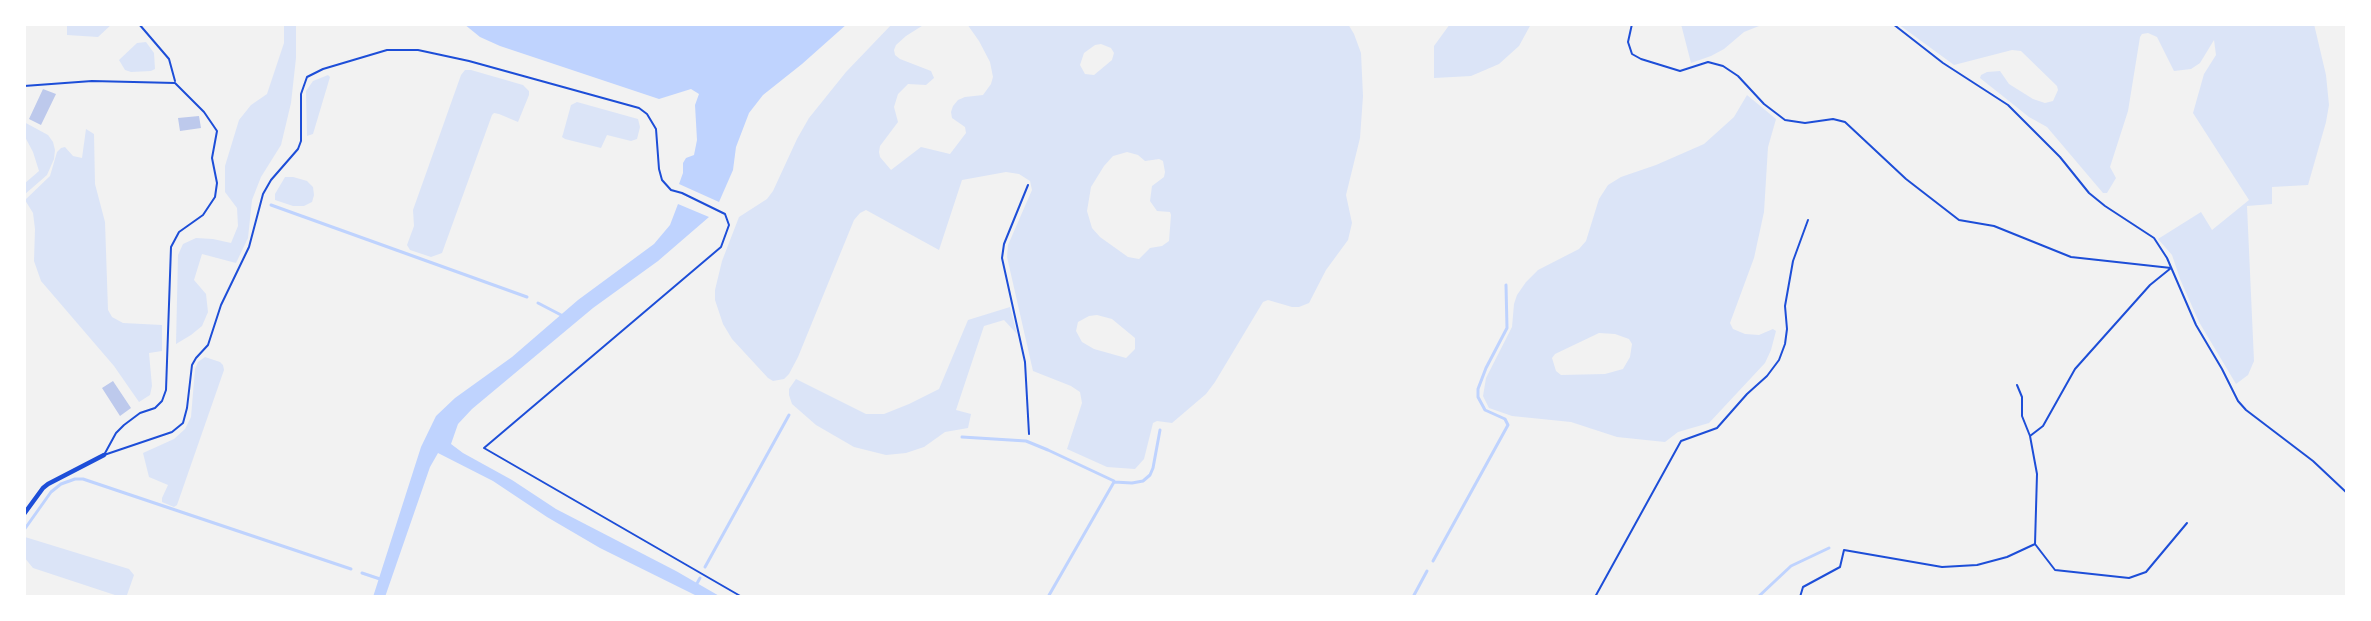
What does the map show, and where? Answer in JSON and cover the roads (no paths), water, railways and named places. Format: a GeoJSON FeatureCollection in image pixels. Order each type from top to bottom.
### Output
{"type":"FeatureCollection","features":[{"type":"Feature","properties":{"kind":"street"},"geometry":{"type":"LineString","coordinates":[[24,514],[48,484],[104,455]]}},
{"type":"Feature","properties":{"kind":"lane"},"geometry":{"type":"LineString","coordinates":[[104,455],[116,433],[124,425],[140,413],[155,408],[162,401],[166,390],[171,247],[179,232],[203,215],[215,197],[216,190],[212,158],[217,131],[204,112],[175,83],[169,59],[139,24]]}},
{"type":"Feature","properties":{"kind":"lane"},"geometry":{"type":"LineString","coordinates":[[1632,24],[1628,42],[1632,54],[1680,71],[1708,62],[1723,66],[1738,76],[1764,104],[1785,120],[1805,123],[1833,119],[1845,122],[1906,179],[1959,220],[1994,226],[2071,257],[2171,268]]}},
{"type":"Feature","properties":{"kind":"lane"},"geometry":{"type":"LineString","coordinates":[[1893,24],[1943,63],[2008,105],[2060,157],[2089,193],[2154,238],[2171,268],[2196,325],[2238,401],[2246,410],[2313,461],[2347,493]]}},
{"type":"Feature","properties":{"kind":"lane"},"geometry":{"type":"LineString","coordinates":[[104,455],[172,432],[183,423],[192,365],[211,339],[221,305],[253,239],[264,194],[271,180],[298,149],[301,141],[301,94],[307,77],[323,69],[387,50],[418,50],[469,61],[639,108],[647,114],[656,129],[662,180],[671,190],[725,214],[729,225],[721,247],[484,448],[742,597]]}},
{"type":"Feature","properties":{"kind":"lane"},"geometry":{"type":"LineString","coordinates":[[24,86],[92,81],[175,83]]}},
{"type":"Feature","properties":{"kind":"lane"},"geometry":{"type":"LineString","coordinates":[[1028,184],[1004,244],[1002,258],[1025,362],[1029,434]]}},
{"type":"Feature","properties":{"kind":"lane"},"geometry":{"type":"LineString","coordinates":[[1595,597],[1681,441],[1717,428],[1747,394],[1767,376],[1779,360],[1785,344],[1785,306],[1793,261],[1808,220]]}},
{"type":"Feature","properties":{"kind":"lane"},"geometry":{"type":"LineString","coordinates":[[2030,436],[2043,426],[2075,369],[2151,285],[2171,268]]}},
{"type":"Feature","properties":{"kind":"lane"},"geometry":{"type":"LineString","coordinates":[[2017,386],[2022,398],[2022,416],[2030,436],[2037,474],[2035,544],[2055,570],[2129,578],[2146,572],[2187,523]]}},
{"type":"Feature","properties":{"kind":"lane"},"geometry":{"type":"LineString","coordinates":[[1800,597],[1803,587],[1840,567],[1844,550],[1942,567],[1977,565],[2007,557],[2035,544]]}},
{"type":"Feature","properties":{"kind":"water"},"geometry":{"type":"Polygon","coordinates":[[[464,24],[847,24],[763,95],[749,113],[736,147],[733,170],[719,202],[679,184],[683,173],[683,163],[686,158],[694,155],[697,140],[695,105],[699,94],[691,89],[659,99],[500,46],[480,37],[464,24]]]}},
{"type":"Feature","properties":{"kind":"water"},"geometry":{"type":"Polygon","coordinates":[[[678,204],[709,217],[658,261],[593,308],[472,409],[458,424],[451,444],[556,509],[721,597],[699,597],[600,548],[547,517],[493,481],[438,453],[430,467],[385,597],[373,597],[421,447],[436,416],[455,398],[512,357],[578,300],[654,244],[670,225],[678,204]]]}},
{"type":"Feature","properties":{"kind":"waterway"},"geometry":{"type":"LineString","coordinates":[[271,205],[527,297]]}},
{"type":"Feature","properties":{"kind":"waterway"},"geometry":{"type":"LineString","coordinates":[[1433,561],[1508,425],[1505,419],[1485,410],[1478,397],[1478,389],[1486,368],[1507,328],[1506,285]]}},
{"type":"Feature","properties":{"kind":"waterway"},"geometry":{"type":"LineString","coordinates":[[538,303],[563,316]]}},
{"type":"Feature","properties":{"kind":"waterway"},"geometry":{"type":"LineString","coordinates":[[705,567],[789,415]]}},
{"type":"Feature","properties":{"kind":"waterway"},"geometry":{"type":"LineString","coordinates":[[1048,597],[1114,482],[1143,481],[1150,475],[1160,430]]}},
{"type":"Feature","properties":{"kind":"waterway"},"geometry":{"type":"LineString","coordinates":[[962,437],[1026,441],[1114,481]]}},
{"type":"Feature","properties":{"kind":"waterway"},"geometry":{"type":"LineString","coordinates":[[24,530],[51,492],[61,484],[83,479],[351,569]]}},
{"type":"Feature","properties":{"kind":"waterway"},"geometry":{"type":"LineString","coordinates":[[1758,597],[1791,566],[1829,548]]}},
{"type":"Feature","properties":{"kind":"waterway"},"geometry":{"type":"LineString","coordinates":[[1413,597],[1427,571]]}},
{"type":"Feature","properties":{"kind":"waterway"},"geometry":{"type":"LineString","coordinates":[[362,573],[380,579]]}},
{"type":"Feature","properties":{"kind":"waterway"},"geometry":{"type":"LineString","coordinates":[[695,587],[700,578]]}}]}
